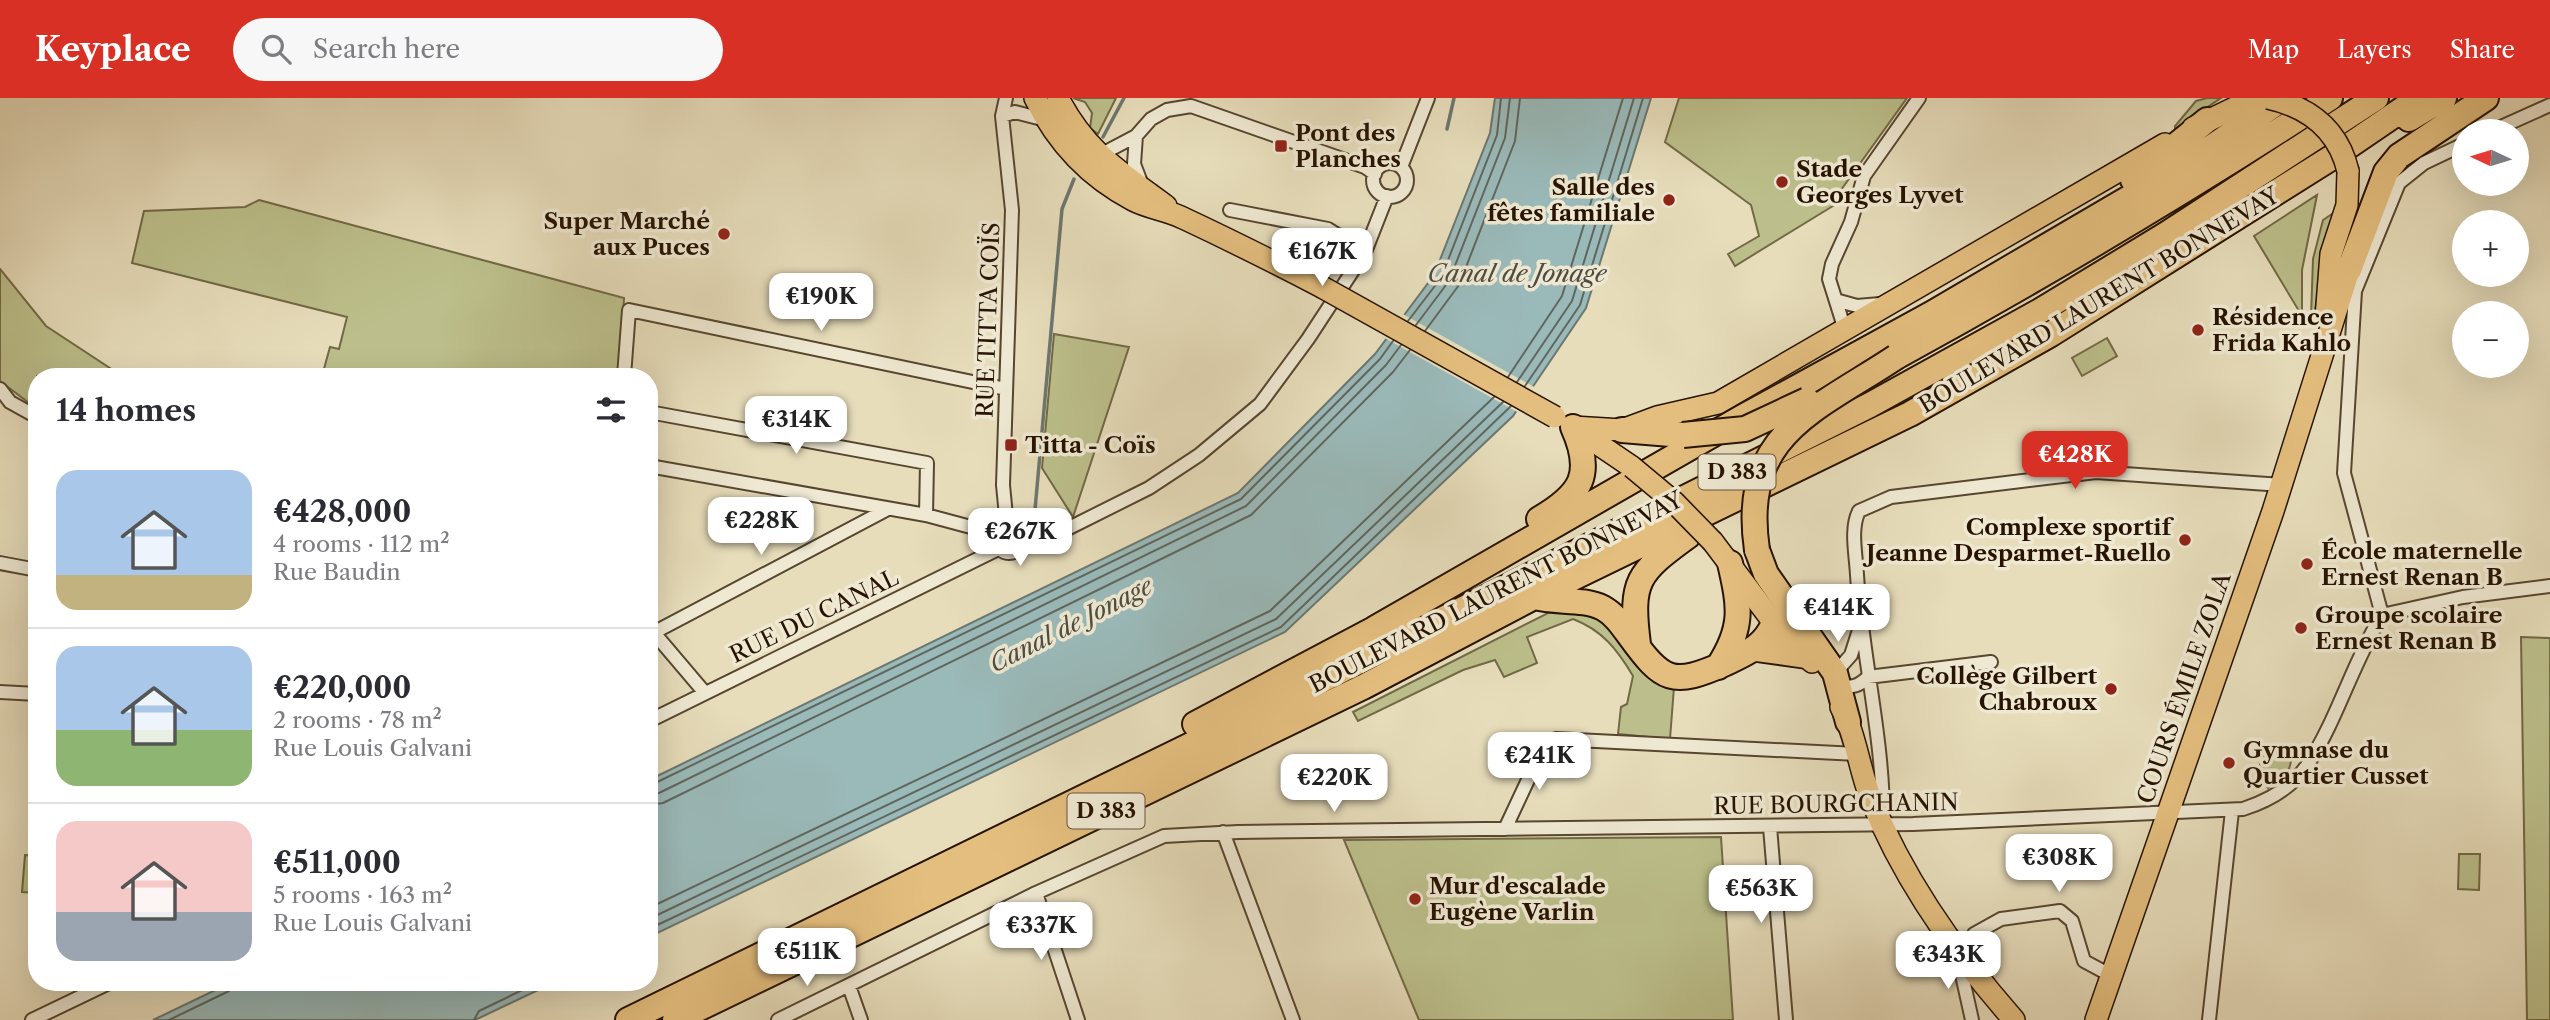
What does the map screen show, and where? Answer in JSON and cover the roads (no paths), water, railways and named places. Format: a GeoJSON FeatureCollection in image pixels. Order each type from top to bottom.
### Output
{"type":"FeatureCollection","features":[{"type":"Feature","properties":{"kind":"highway"},"geometry":{"type":"LineString","coordinates":[[1679,446],[1931,314],[2188,164],[2284,98]]}},
{"type":"Feature","properties":{"kind":"highway"},"geometry":{"type":"LineString","coordinates":[[2173,199],[2185,184],[2291,98]]}},
{"type":"Feature","properties":{"kind":"highway"},"geometry":{"type":"LineString","coordinates":[[1622,430],[1679,446],[1745,429],[1896,357],[2037,279],[2173,199],[2329,98]]}},
{"type":"Feature","properties":{"kind":"highway","name":"BOULEVARD LAURENT BONNEVAY"},"geometry":{"type":"LineString","coordinates":[[628,1020],[1075,802],[1870,405],[2040,311],[2165,235],[2375,98]]}},
{"type":"Feature","properties":{"kind":"highway","name":"BOULEVARD LAURENT BONNEVAY"},"geometry":{"type":"LineString","coordinates":[[675,1020],[1350,693],[1534,597],[1910,414],[2052,334],[2340,164],[2419,98]]}},
{"type":"Feature","properties":{"kind":"highway"},"geometry":{"type":"LineString","coordinates":[[2340,164],[2444,98]]}},
{"type":"Feature","properties":{"kind":"highway"},"geometry":{"type":"LineString","coordinates":[[2349,270],[2386,172],[2399,156],[2486,99]]}},
{"type":"Feature","properties":{"kind":"highway"},"geometry":{"type":"LineString","coordinates":[[1075,802],[1115,765],[1374,629],[1750,403],[2097,203],[2150,169],[2207,120]]}},
{"type":"Feature","properties":{"kind":"highway"},"geometry":{"type":"LineString","coordinates":[[1848,722],[1837,680],[1766,573],[1757,550],[1754,508],[1763,467],[1785,430],[1896,357]]}},
{"type":"Feature","properties":{"kind":"highway"},"geometry":{"type":"LineString","coordinates":[[1374,629],[1389,609],[1558,509],[1582,483],[1585,467],[1581,446],[1564,422]]}},
{"type":"Feature","properties":{"kind":"highway"},"geometry":{"type":"LineString","coordinates":[[1639,648],[1634,606],[1639,579],[1650,566],[1692,533],[1712,512]]}},
{"type":"Feature","properties":{"kind":"highway"},"geometry":{"type":"LineString","coordinates":[[1718,667],[1738,626],[1738,597],[1730,563]]}},
{"type":"Feature","properties":{"kind":"highway"},"geometry":{"type":"LineString","coordinates":[[1534,597],[1557,603],[1576,601],[1601,607],[1622,625],[1651,666],[1671,676],[1690,677],[1757,649],[1774,623]]}},
{"type":"Feature","properties":{"kind":"highway"},"geometry":{"type":"LineString","coordinates":[[1757,649],[1807,656]]}},
{"type":"Feature","properties":{"kind":"main road"},"geometry":{"type":"LineString","coordinates":[[1035,98],[1068,152],[1091,157],[1143,189],[1179,216]]}},
{"type":"Feature","properties":{"kind":"main road"},"geometry":{"type":"LineString","coordinates":[[1058,98],[1091,157],[1134,201],[1179,216],[1322,288],[1564,422],[1632,467],[1674,502],[1713,542],[1774,623],[1825,678],[1848,722],[1884,825],[1912,881],[1958,954],[2014,1020]]}},
{"type":"Feature","properties":{"kind":"main road"},"geometry":{"type":"LineString","coordinates":[[1564,422],[1622,430],[1657,417],[1718,403],[2207,120],[2255,98]]}},
{"type":"Feature","properties":{"kind":"main road"},"geometry":{"type":"LineString","coordinates":[[2268,98],[2306,111],[2325,125],[2340,146],[2340,164]]}},
{"type":"Feature","properties":{"kind":"main road","name":"COURS ÉMILE ZOLA"},"geometry":{"type":"LineString","coordinates":[[2096,1020],[2282,485],[2304,412],[2322,342],[2331,254],[2347,205],[2340,164]]}},
{"type":"Feature","properties":{"kind":"main road","name":"COURS ÉMILE ZOLA"},"geometry":{"type":"LineString","coordinates":[[2304,412],[2343,328],[2349,270]]}},
{"type":"Feature","properties":{"kind":"street","name":"RUE TITTA COÏS"},"geometry":{"type":"LineString","coordinates":[[1002,530],[1012,210],[1002,116],[1006,98]]}},
{"type":"Feature","properties":{"kind":"street"},"geometry":{"type":"LineString","coordinates":[[1401,167],[1428,98]]}},
{"type":"Feature","properties":{"kind":"street"},"geometry":{"type":"LineString","coordinates":[[1845,330],[1839,302],[1829,279],[1832,264],[1851,222],[1864,176],[1919,98]]}},
{"type":"Feature","properties":{"kind":"street"},"geometry":{"type":"LineString","coordinates":[[2519,119],[2550,105]]}},
{"type":"Feature","properties":{"kind":"street"},"geometry":{"type":"LineString","coordinates":[[1091,157],[1136,136],[1151,119],[1167,110],[1191,106],[1364,167],[1375,174]]}},
{"type":"Feature","properties":{"kind":"street"},"geometry":{"type":"LineString","coordinates":[[1002,116],[1016,112],[1046,120]]}},
{"type":"Feature","properties":{"kind":"street"},"geometry":{"type":"LineString","coordinates":[[1136,136],[1134,164],[1143,189]]}},
{"type":"Feature","properties":{"kind":"street"},"geometry":{"type":"LineString","coordinates":[[2452,150],[2424,163],[2399,183],[2355,291],[2343,328],[2344,473],[2382,615],[2463,597],[2550,586]]}},
{"type":"Feature","properties":{"kind":"street"},"geometry":{"type":"LineString","coordinates":[[1386,164],[1401,167],[1407,177],[1405,187],[1398,195],[1387,196],[1377,190],[1375,174],[1386,164]]}},
{"type":"Feature","properties":{"kind":"street"},"geometry":{"type":"LineString","coordinates":[[1002,530],[998,548],[1004,553],[1017,551],[1023,539],[1073,527],[1149,488],[1199,455],[1259,404],[1308,339],[1365,252],[1387,196]]}},
{"type":"Feature","properties":{"kind":"street"},"geometry":{"type":"LineString","coordinates":[[1230,210],[1328,229],[1365,252]]}},
{"type":"Feature","properties":{"kind":"street"},"geometry":{"type":"LineString","coordinates":[[1839,302],[1857,306],[1879,304],[1905,294]]}},
{"type":"Feature","properties":{"kind":"street"},"geometry":{"type":"LineString","coordinates":[[625,368],[629,310],[1006,388]]}},
{"type":"Feature","properties":{"kind":"street"},"geometry":{"type":"LineString","coordinates":[[0,389],[10,401],[28,412]]}},
{"type":"Feature","properties":{"kind":"street"},"geometry":{"type":"LineString","coordinates":[[658,414],[927,463],[926,515]]}},
{"type":"Feature","properties":{"kind":"street"},"geometry":{"type":"LineString","coordinates":[[658,468],[1002,530],[1014,527],[1023,539]]}},
{"type":"Feature","properties":{"kind":"street"},"geometry":{"type":"LineString","coordinates":[[1884,825],[1884,789],[1860,623],[1854,528],[1859,510],[1891,497],[2096,472],[2282,485]]}},
{"type":"Feature","properties":{"kind":"street"},"geometry":{"type":"LineString","coordinates":[[658,626],[886,510]]}},
{"type":"Feature","properties":{"kind":"street","name":"RUE DU CANAL"},"geometry":{"type":"LineString","coordinates":[[658,716],[998,548]]}},
{"type":"Feature","properties":{"kind":"street"},"geometry":{"type":"LineString","coordinates":[[0,563],[28,568]]}},
{"type":"Feature","properties":{"kind":"street","name":"RUE BOURGCHANIN"},"geometry":{"type":"LineString","coordinates":[[778,1020],[1035,893],[1164,835],[1223,832],[1884,825],[2232,811],[2251,806],[2281,792],[2308,765],[2365,643],[2382,615]]}},
{"type":"Feature","properties":{"kind":"street"},"geometry":{"type":"LineString","coordinates":[[1860,623],[1851,655],[1837,680],[1850,688],[1868,677],[1990,662]]}},
{"type":"Feature","properties":{"kind":"street"},"geometry":{"type":"LineString","coordinates":[[658,638],[705,693]]}},
{"type":"Feature","properties":{"kind":"street"},"geometry":{"type":"LineString","coordinates":[[1851,655],[1861,656],[1866,662]]}},
{"type":"Feature","properties":{"kind":"street"},"geometry":{"type":"LineString","coordinates":[[0,692],[28,694]]}},
{"type":"Feature","properties":{"kind":"street"},"geometry":{"type":"LineString","coordinates":[[1505,829],[1542,750],[1556,739],[1857,754]]}},
{"type":"Feature","properties":{"kind":"street"},"geometry":{"type":"LineString","coordinates":[[2209,1020],[2232,811]]}},
{"type":"Feature","properties":{"kind":"street"},"geometry":{"type":"LineString","coordinates":[[1770,827],[1786,1020]]}},
{"type":"Feature","properties":{"kind":"street"},"geometry":{"type":"LineString","coordinates":[[1223,832],[1293,1020]]}},
{"type":"Feature","properties":{"kind":"street"},"geometry":{"type":"LineString","coordinates":[[1035,893],[1078,1020]]}},
{"type":"Feature","properties":{"kind":"street"},"geometry":{"type":"LineString","coordinates":[[1974,934],[2001,919],[2060,911],[2072,921],[2084,961],[2112,976]]}},
{"type":"Feature","properties":{"kind":"street"},"geometry":{"type":"LineString","coordinates":[[1958,954],[1972,1020]]}},
{"type":"Feature","properties":{"kind":"street"},"geometry":{"type":"LineString","coordinates":[[849,986],[861,1020]]}},
{"type":"Feature","properties":{"kind":"street"},"geometry":{"type":"LineString","coordinates":[[32,1020],[92,991]]}},
{"type":"Feature","properties":{"kind":"water","name":"Canal de Jonage"},"geometry":{"type":"Polygon","coordinates":[[[1495,98],[1651,98],[1586,308],[1513,416],[1285,632],[658,933],[658,776],[1238,493],[1375,354],[1434,275],[1490,133],[1495,98]]]}},
{"type":"Feature","properties":{"kind":"water"},"geometry":{"type":"Polygon","coordinates":[[[213,991],[536,991],[475,1020],[153,1020],[213,991]]]}},
{"type":"Feature","properties":{"kind":"waterway"},"geometry":{"type":"LineString","coordinates":[[1103,137],[1124,98]]}},
{"type":"Feature","properties":{"kind":"waterway"},"geometry":{"type":"LineString","coordinates":[[1447,129],[1454,98]]}},
{"type":"Feature","properties":{"kind":"waterway"},"geometry":{"type":"LineString","coordinates":[[1034,521],[1062,209],[1074,179]]}},
{"type":"Feature","properties":{"kind":"place","name":"Pont des Planches"},"geometry":{"type":"Point","coordinates":[1281,146]}},
{"type":"Feature","properties":{"kind":"place","name":"Stade Georges Lyvet"},"geometry":{"type":"Point","coordinates":[1782,182]}},
{"type":"Feature","properties":{"kind":"place","name":"Salle des fêtes familiale"},"geometry":{"type":"Point","coordinates":[1669,200]}},
{"type":"Feature","properties":{"kind":"place","name":"Super Marché aux Puces"},"geometry":{"type":"Point","coordinates":[724,234]}},
{"type":"Feature","properties":{"kind":"place","name":"Résidence Frida Kahlo"},"geometry":{"type":"Point","coordinates":[2198,330]}},
{"type":"Feature","properties":{"kind":"place","name":"Titta - Coïs"},"geometry":{"type":"Point","coordinates":[1011,445]}},
{"type":"Feature","properties":{"kind":"place","name":"Complexe sportif Jeanne Desparmet-Ruello"},"geometry":{"type":"Point","coordinates":[2185,540]}},
{"type":"Feature","properties":{"kind":"place","name":"École maternelle Ernest Renan B"},"geometry":{"type":"Point","coordinates":[2307,564]}},
{"type":"Feature","properties":{"kind":"place","name":"Groupe scolaire Ernest Renan B"},"geometry":{"type":"Point","coordinates":[2301,628]}},
{"type":"Feature","properties":{"kind":"place","name":"Collège Gilbert Chabroux"},"geometry":{"type":"Point","coordinates":[2111,689]}},
{"type":"Feature","properties":{"kind":"place","name":"Gymnase du Quartier Cusset"},"geometry":{"type":"Point","coordinates":[2229,763]}},
{"type":"Feature","properties":{"kind":"place","name":"Mur d'escalade Eugène Varlin"},"geometry":{"type":"Point","coordinates":[1415,899]}}]}
